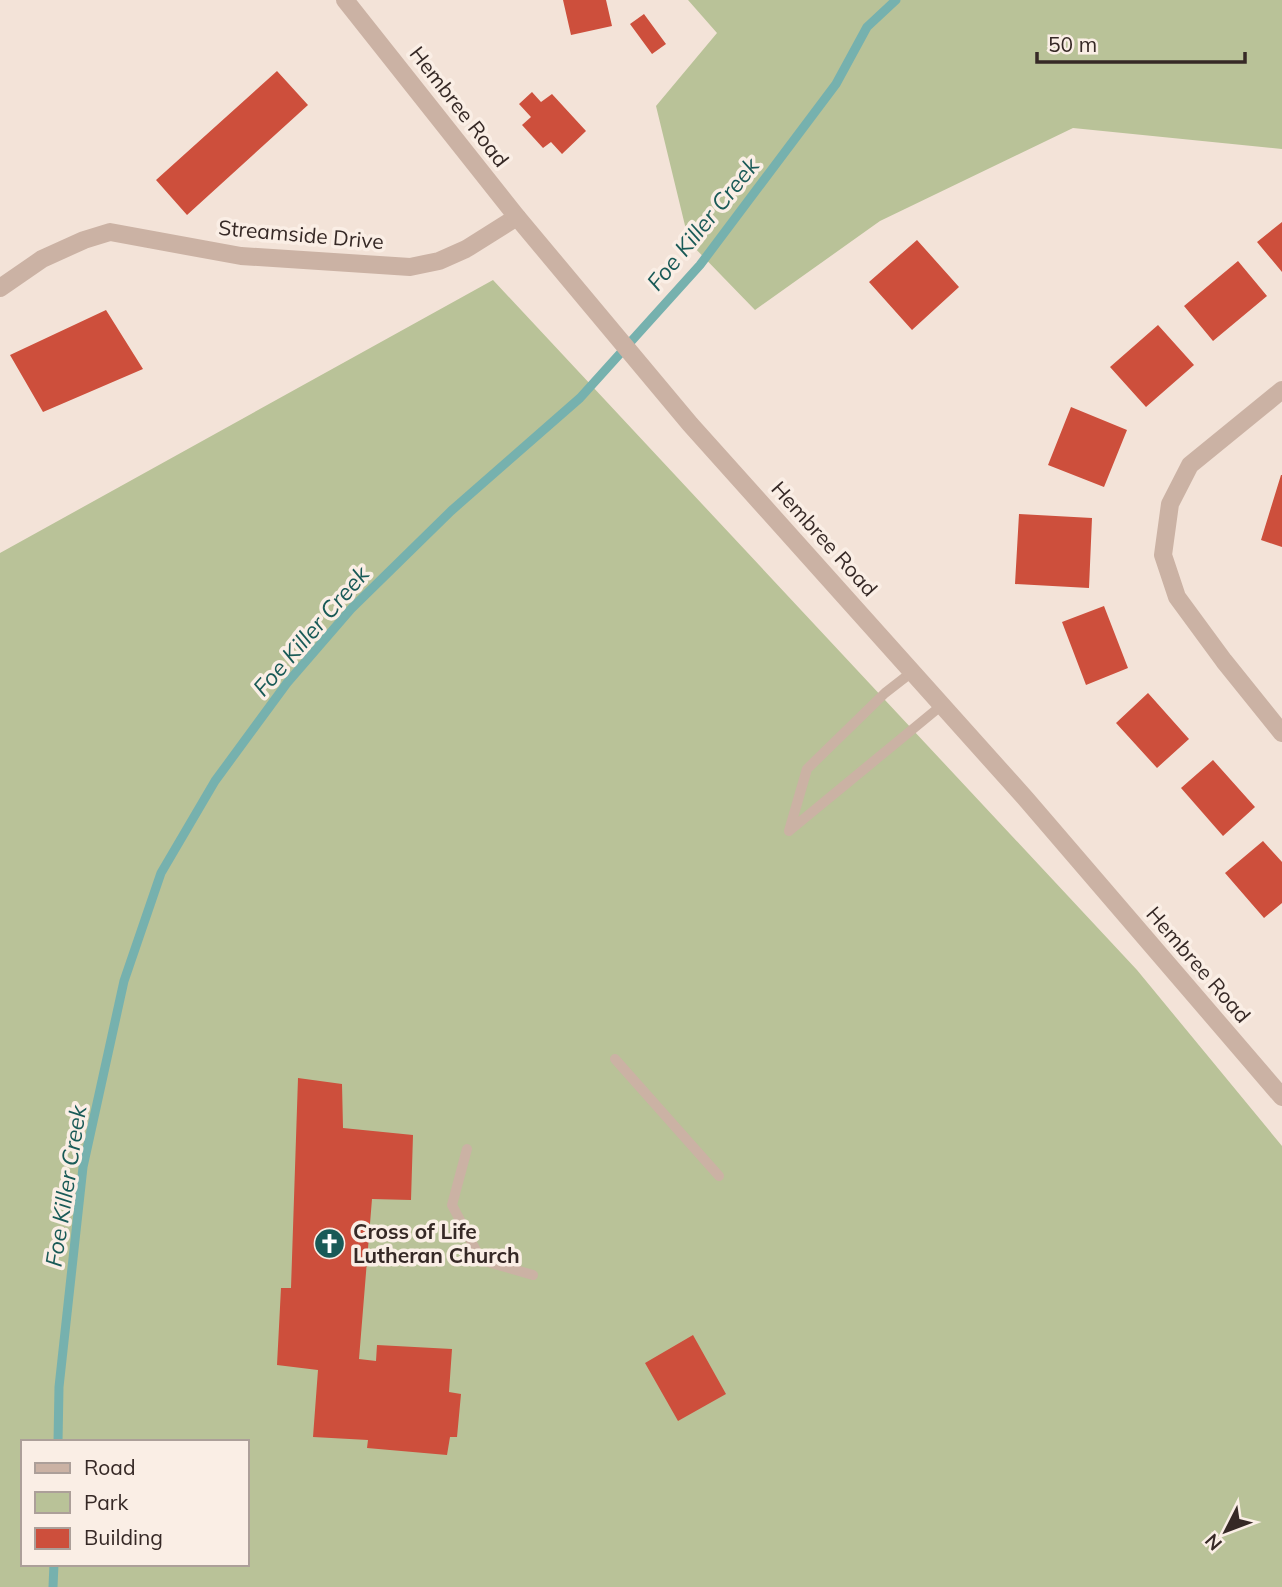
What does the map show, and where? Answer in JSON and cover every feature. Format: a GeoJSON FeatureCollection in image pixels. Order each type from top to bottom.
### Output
{"type":"FeatureCollection","features":[{"type":"Feature","properties":{"kind":"street","name":"Hembree Road"},"geometry":{"type":"LineString","coordinates":[[345,0],[577,291],[690,424],[942,705],[1282,1097]]}},
{"type":"Feature","properties":{"kind":"street","name":"Streamside Drive"},"geometry":{"type":"LineString","coordinates":[[0,288],[42,259],[84,240],[110,232],[241,256],[410,267],[439,261],[466,250],[517,217]]}},
{"type":"Feature","properties":{"kind":"street"},"geometry":{"type":"LineString","coordinates":[[1282,390],[1190,465],[1170,504],[1163,555],[1177,597],[1282,733]]}},
{"type":"Feature","properties":{"kind":"lane"},"geometry":{"type":"LineString","coordinates":[[912,672],[885,693],[807,769],[789,831],[942,705]]}},
{"type":"Feature","properties":{"kind":"lane"},"geometry":{"type":"LineString","coordinates":[[615,1059],[719,1176]]}},
{"type":"Feature","properties":{"kind":"lane"},"geometry":{"type":"LineString","coordinates":[[467,1149],[452,1205],[481,1260],[533,1275]]}},
{"type":"Feature","properties":{"kind":"green space"},"geometry":{"type":"Polygon","coordinates":[[[688,0],[1282,0],[1282,149],[1073,128],[880,221],[755,310],[689,242],[656,106],[717,33],[688,0]]]}},
{"type":"Feature","properties":{"kind":"green space"},"geometry":{"type":"Polygon","coordinates":[[[493,280],[1137,970],[1282,1146],[1282,1587],[0,1587],[0,553],[493,280]]]}},
{"type":"Feature","properties":{"kind":"building"},"geometry":{"type":"Polygon","coordinates":[[[563,0],[606,0],[612,26],[571,35],[563,0]]]}},
{"type":"Feature","properties":{"kind":"building"},"geometry":{"type":"Polygon","coordinates":[[[644,14],[666,44],[652,54],[630,24],[644,14]]]}},
{"type":"Feature","properties":{"kind":"building"},"geometry":{"type":"Polygon","coordinates":[[[277,71],[308,105],[187,215],[156,180],[277,71]]]}},
{"type":"Feature","properties":{"kind":"building"},"geometry":{"type":"Polygon","coordinates":[[[532,92],[541,102],[552,94],[586,131],[562,154],[551,142],[543,148],[522,125],[531,117],[519,104],[532,92]]]}},
{"type":"Feature","properties":{"kind":"building"},"geometry":{"type":"Polygon","coordinates":[[[1282,222],[1282,272],[1257,242],[1282,222]]]}},
{"type":"Feature","properties":{"kind":"building"},"geometry":{"type":"Polygon","coordinates":[[[917,240],[959,287],[912,330],[869,282],[917,240]]]}},
{"type":"Feature","properties":{"kind":"building"},"geometry":{"type":"Polygon","coordinates":[[[1238,261],[1267,296],[1213,341],[1184,306],[1238,261]]]}},
{"type":"Feature","properties":{"kind":"building"},"geometry":{"type":"Polygon","coordinates":[[[106,310],[143,369],[43,412],[10,355],[106,310]]]}},
{"type":"Feature","properties":{"kind":"building"},"geometry":{"type":"Polygon","coordinates":[[[1158,325],[1194,365],[1146,407],[1110,367],[1158,325]]]}},
{"type":"Feature","properties":{"kind":"building"},"geometry":{"type":"Polygon","coordinates":[[[1071,407],[1127,430],[1104,487],[1048,465],[1071,407]]]}},
{"type":"Feature","properties":{"kind":"building"},"geometry":{"type":"Polygon","coordinates":[[[1282,475],[1282,547],[1261,540],[1282,475]]]}},
{"type":"Feature","properties":{"kind":"building"},"geometry":{"type":"Polygon","coordinates":[[[1019,514],[1092,518],[1089,588],[1015,584],[1019,514]]]}},
{"type":"Feature","properties":{"kind":"building"},"geometry":{"type":"Polygon","coordinates":[[[1104,606],[1128,668],[1086,685],[1062,622],[1104,606]]]}},
{"type":"Feature","properties":{"kind":"building"},"geometry":{"type":"Polygon","coordinates":[[[1148,693],[1189,739],[1157,768],[1116,723],[1148,693]]]}},
{"type":"Feature","properties":{"kind":"building"},"geometry":{"type":"Polygon","coordinates":[[[1213,760],[1255,807],[1223,836],[1181,788],[1213,760]]]}},
{"type":"Feature","properties":{"kind":"building"},"geometry":{"type":"Polygon","coordinates":[[[1263,841],[1282,862],[1282,903],[1264,918],[1225,873],[1263,841]]]}},
{"type":"Feature","properties":{"kind":"building","name":"Cross of Life Lutheran Church"},"geometry":{"type":"Polygon","coordinates":[[[298,1078],[342,1084],[343,1128],[413,1135],[411,1200],[372,1199],[359,1359],[376,1361],[377,1345],[452,1349],[449,1392],[461,1394],[457,1437],[450,1437],[447,1455],[367,1448],[368,1440],[313,1437],[318,1370],[277,1365],[281,1288],[291,1288],[298,1078]]]}},
{"type":"Feature","properties":{"kind":"building"},"geometry":{"type":"Polygon","coordinates":[[[693,1335],[726,1394],[678,1421],[645,1363],[693,1335]]]}},
{"type":"Feature","properties":{"kind":"waterway","name":"Foe Killer Creek"},"geometry":{"type":"LineString","coordinates":[[58,1440],[59,1387],[83,1167],[124,981],[161,873],[215,781],[287,683],[351,609],[451,511],[580,398],[700,265],[836,84],[867,27],[896,0]]}},
{"type":"Feature","properties":{"kind":"waterway","name":"Foe Killer Creek"},"geometry":{"type":"LineString","coordinates":[[53,1587],[54,1566]]}},
{"type":"Feature","properties":{"kind":"place","name":"Cross of Life Lutheran Church"},"geometry":{"type":"Point","coordinates":[330,1244]}}]}
